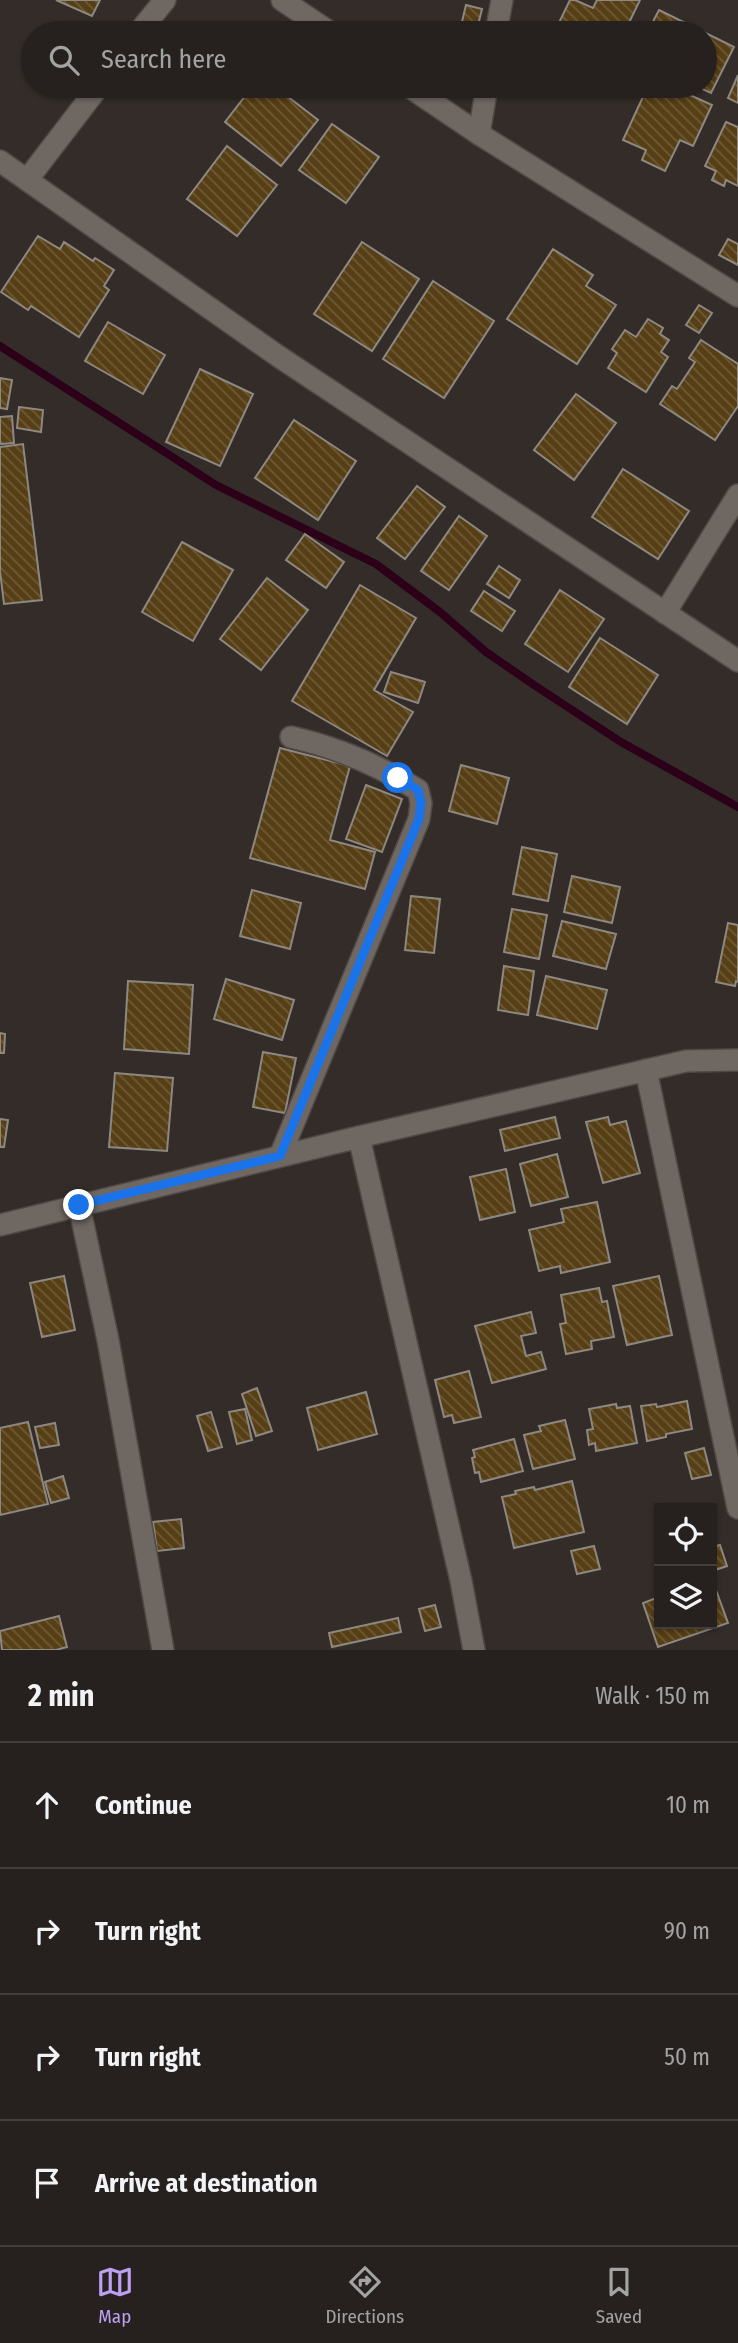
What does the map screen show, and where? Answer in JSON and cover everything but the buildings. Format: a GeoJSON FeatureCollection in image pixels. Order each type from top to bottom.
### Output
{"type":"FeatureCollection","features":[{"type":"Feature","properties":{"kind":"street"},"geometry":{"type":"LineString","coordinates":[[148,21],[165,0]]}},
{"type":"Feature","properties":{"kind":"street"},"geometry":{"type":"LineString","coordinates":[[282,0],[313,21]]}},
{"type":"Feature","properties":{"kind":"street"},"geometry":{"type":"LineString","coordinates":[[498,21],[502,0]]}},
{"type":"Feature","properties":{"kind":"street"},"geometry":{"type":"LineString","coordinates":[[27,180],[90,98]]}},
{"type":"Feature","properties":{"kind":"street"},"geometry":{"type":"LineString","coordinates":[[426,98],[738,296]]}},
{"type":"Feature","properties":{"kind":"street"},"geometry":{"type":"LineString","coordinates":[[479,134],[485,98]]}},
{"type":"Feature","properties":{"kind":"street"},"geometry":{"type":"LineString","coordinates":[[0,162],[278,356],[738,661]]}},
{"type":"Feature","properties":{"kind":"street"},"geometry":{"type":"LineString","coordinates":[[665,613],[738,495]]}},
{"type":"Feature","properties":{"kind":"street"},"geometry":{"type":"LineString","coordinates":[[280,1156],[419,819],[421,803],[418,790],[398,778],[319,744],[291,737]]}},
{"type":"Feature","properties":{"kind":"street"},"geometry":{"type":"LineString","coordinates":[[0,1225],[359,1136],[686,1061],[738,1060]]}},
{"type":"Feature","properties":{"kind":"street"},"geometry":{"type":"LineString","coordinates":[[646,1070],[738,1508]]}},
{"type":"Feature","properties":{"kind":"street"},"geometry":{"type":"LineString","coordinates":[[359,1136],[461,1581],[474,1650]]}},
{"type":"Feature","properties":{"kind":"street"},"geometry":{"type":"LineString","coordinates":[[79,1205],[108,1340],[163,1650]]}},
{"type":"Feature","properties":{"kind":"waterway"},"geometry":{"type":"LineString","coordinates":[[0,346],[216,485],[376,564],[440,612],[486,652],[534,685],[621,742],[738,807]]}},
{"type":"Feature","properties":{"kind":"route"},"geometry":{"type":"LineString","coordinates":[[79,1205],[280,1156],[419,819],[421,803],[418,790],[398,778]]}}]}
